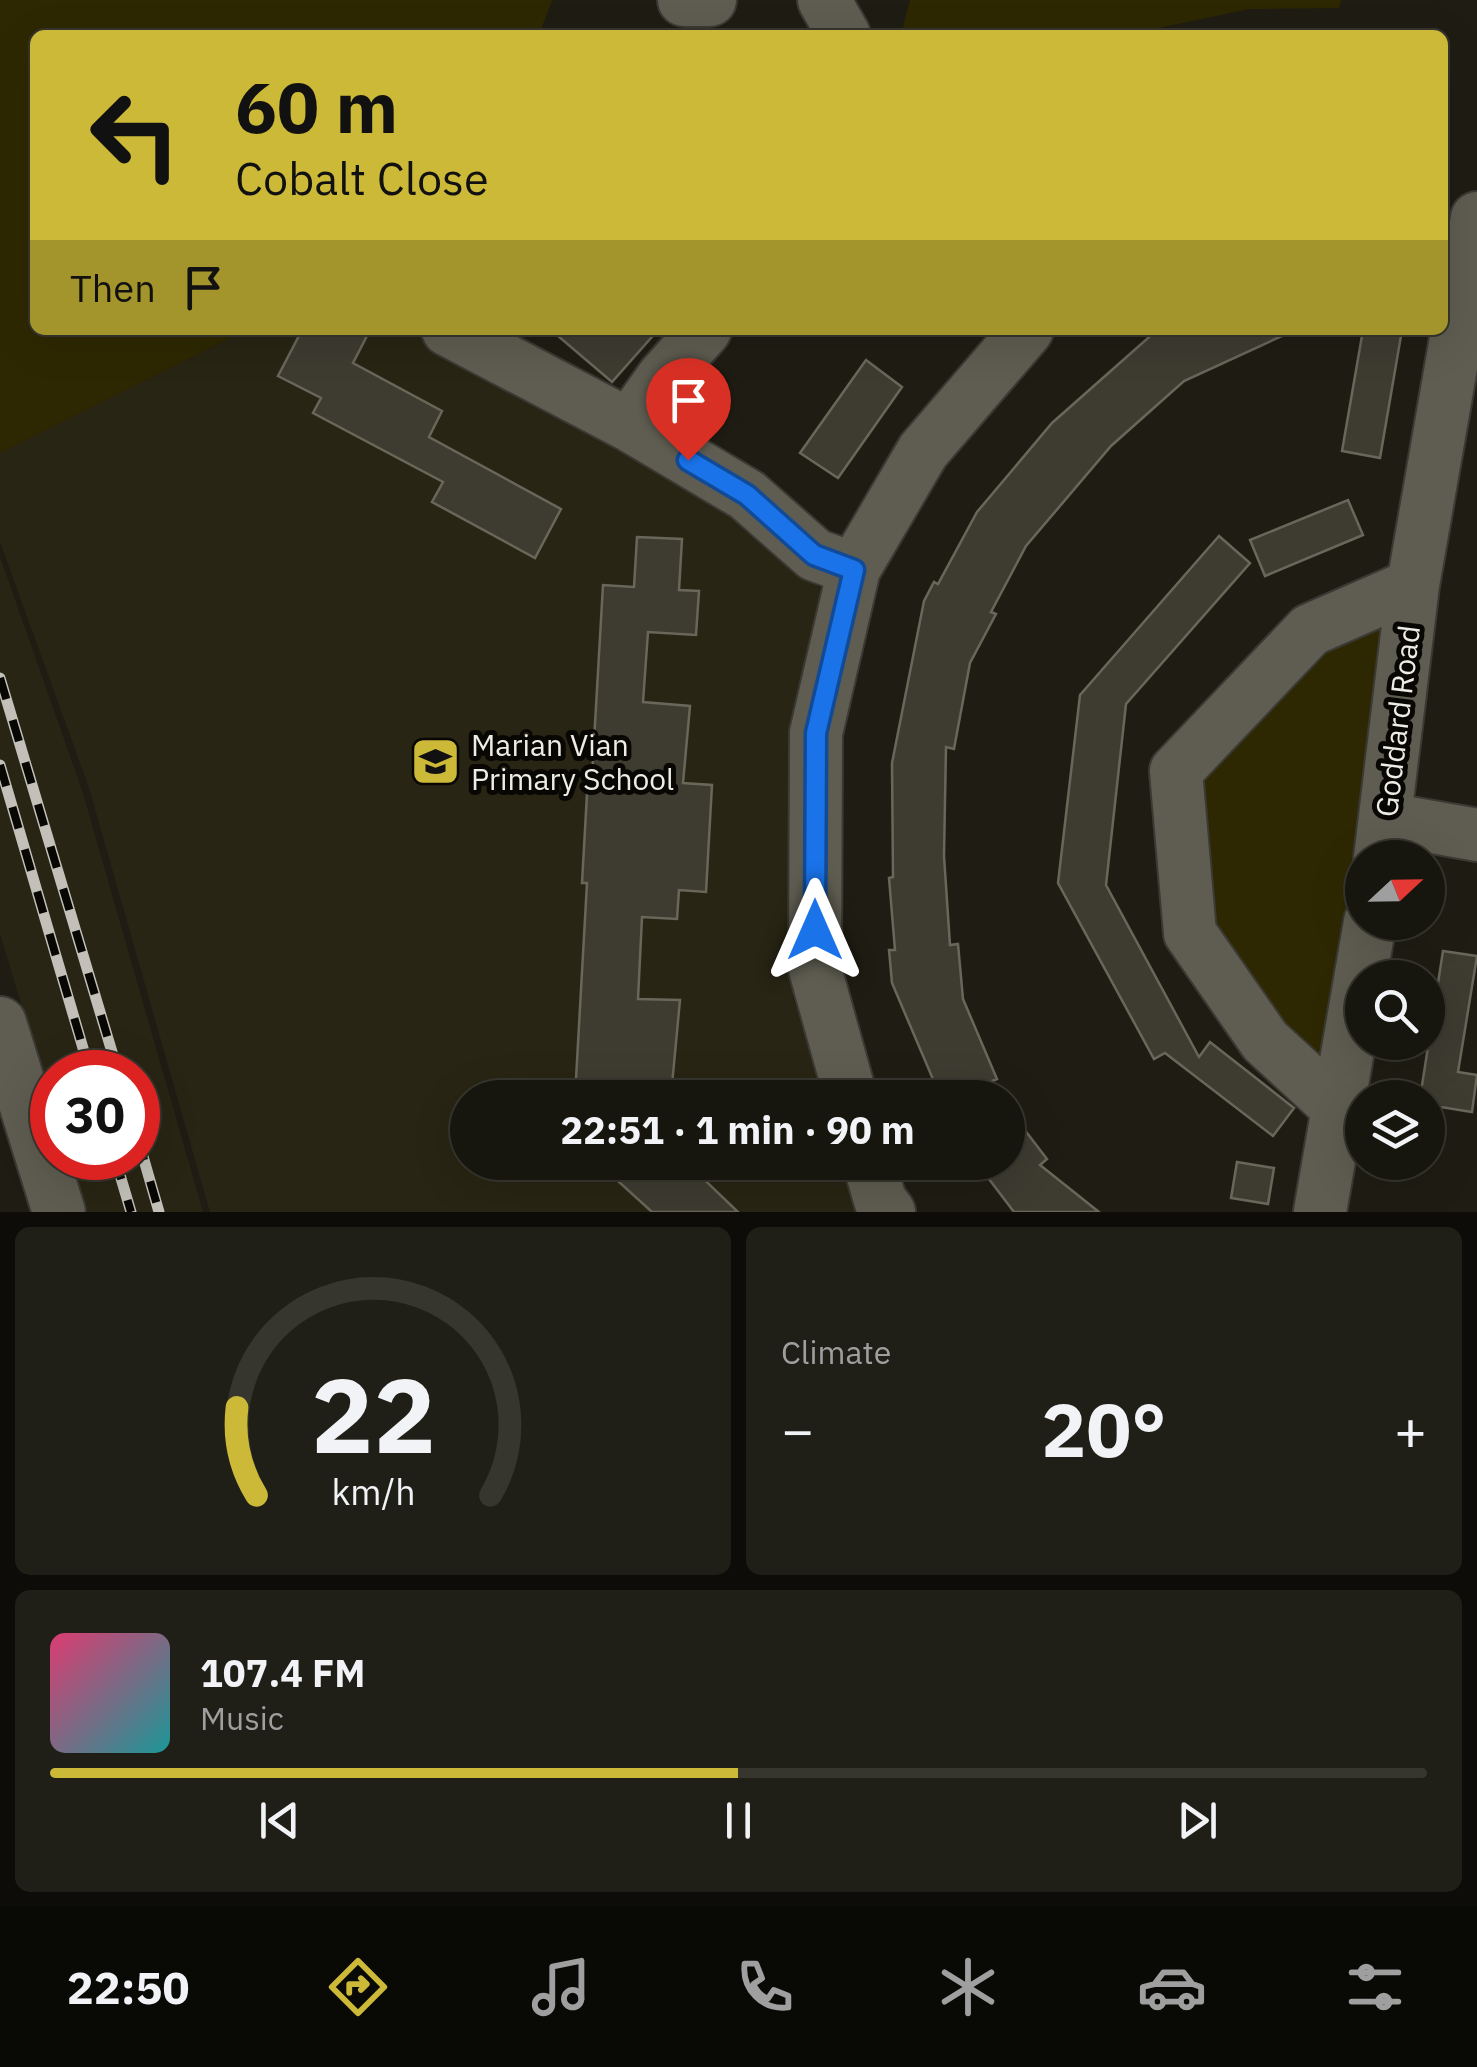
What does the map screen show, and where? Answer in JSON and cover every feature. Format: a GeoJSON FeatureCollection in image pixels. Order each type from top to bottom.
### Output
{"type":"FeatureCollection","features":[{"type":"Feature","properties":{"kind":"street"},"geometry":{"type":"LineString","coordinates":[[684,0],[710,0]]}},
{"type":"Feature","properties":{"kind":"street"},"geometry":{"type":"LineString","coordinates":[[824,0],[841,30]]}},
{"type":"Feature","properties":{"kind":"street","name":"Goddard Road"},"geometry":{"type":"LineString","coordinates":[[1383,838],[1413,585],[1477,218]]}},
{"type":"Feature","properties":{"kind":"street"},"geometry":{"type":"LineString","coordinates":[[1448,222],[1476,226]]}},
{"type":"Feature","properties":{"kind":"street"},"geometry":{"type":"LineString","coordinates":[[457,335],[629,424],[747,495],[814,555],[854,570]]}},
{"type":"Feature","properties":{"kind":"street"},"geometry":{"type":"LineString","coordinates":[[629,424],[662,377],[700,335]]}},
{"type":"Feature","properties":{"kind":"street"},"geometry":{"type":"LineString","coordinates":[[846,1080],[815,969],[816,733],[854,570],[923,452],[1023,335]]}},
{"type":"Feature","properties":{"kind":"street","name":"Goddard Road"},"geometry":{"type":"LineString","coordinates":[[1339,1108],[1265,1041],[1190,934],[1176,771],[1310,630],[1413,585]]}},
{"type":"Feature","properties":{"kind":"street"},"geometry":{"type":"LineString","coordinates":[[1383,838],[1477,835]]}},
{"type":"Feature","properties":{"kind":"street"},"geometry":{"type":"LineString","coordinates":[[1320,1212],[1367,940]]}},
{"type":"Feature","properties":{"kind":"street"},"geometry":{"type":"LineString","coordinates":[[0,1023],[59,1212]]}},
{"type":"Feature","properties":{"kind":"street"},"geometry":{"type":"LineString","coordinates":[[874,1180],[880,1200],[890,1212]]}},
{"type":"Feature","properties":{"kind":"shaded area"},"geometry":{"type":"Polygon","coordinates":[[[0,0],[552,0],[541,30],[30,30],[30,335],[236,335],[0,453],[0,0]]]}},
{"type":"Feature","properties":{"kind":"shaded area"},"geometry":{"type":"Polygon","coordinates":[[[910,0],[1341,0],[1339,8],[1249,9],[1150,30],[902,30],[910,0]]]}},
{"type":"Feature","properties":{"kind":"shaded area","name":"Marian Vian Primary School"},"geometry":{"type":"Polygon","coordinates":[[[236,335],[419,335],[737,512],[823,591],[793,733],[793,998],[823,1080],[450,1080],[450,1180],[859,1180],[871,1212],[210,1212],[89,788],[0,542],[0,453],[236,335]]]}},
{"type":"Feature","properties":{"kind":"shaded area"},"geometry":{"type":"Polygon","coordinates":[[[0,557],[82,790],[157,1050],[35,1050],[0,934],[0,557]]]}},
{"type":"Feature","properties":{"kind":"shaded area"},"geometry":{"type":"Polygon","coordinates":[[[1413,585],[1365,840],[1345,840],[1345,940],[1360,940],[1357,960],[1345,960],[1345,1060],[1339,1109],[1190,933],[1176,771],[1310,630],[1413,585]]]}},
{"type":"Feature","properties":{"kind":"shaded area"},"geometry":{"type":"Polygon","coordinates":[[[160,1062],[203,1212],[85,1212],[76,1180],[160,1180],[160,1062]]]}},
{"type":"Feature","properties":{"kind":"building"},"geometry":{"type":"Polygon","coordinates":[[[299,335],[367,335],[353,363],[442,411],[429,437],[561,509],[535,558],[432,502],[443,482],[313,413],[321,398],[278,376],[299,335]]]}},
{"type":"Feature","properties":{"kind":"building"},"geometry":{"type":"Polygon","coordinates":[[[557,335],[654,335],[612,382],[557,335]]]}},
{"type":"Feature","properties":{"kind":"building"},"geometry":{"type":"Polygon","coordinates":[[[1151,335],[1284,335],[1184,381],[1111,446],[1026,546],[991,612],[996,614],[970,663],[954,749],[946,747],[944,856],[950,945],[958,944],[963,999],[997,1079],[933,1080],[892,983],[892,763],[924,601],[934,582],[938,584],[977,512],[1052,423],[1151,335]]]}},
{"type":"Feature","properties":{"kind":"building"},"geometry":{"type":"Polygon","coordinates":[[[1362,335],[1401,335],[1380,458],[1342,451],[1362,335]]]}},
{"type":"Feature","properties":{"kind":"building"},"geometry":{"type":"Polygon","coordinates":[[[866,360],[902,387],[838,478],[800,453],[866,360]]]}},
{"type":"Feature","properties":{"kind":"building"},"geometry":{"type":"Polygon","coordinates":[[[1348,500],[1363,535],[1265,576],[1250,540],[1348,500]]]}},
{"type":"Feature","properties":{"kind":"building"},"geometry":{"type":"Polygon","coordinates":[[[1219,536],[1250,563],[1126,704],[1106,885],[1199,1057],[1210,1042],[1294,1108],[1273,1136],[1165,1053],[1154,1059],[1058,883],[1080,695],[1219,536]]]}},
{"type":"Feature","properties":{"kind":"building"},"geometry":{"type":"Polygon","coordinates":[[[637,537],[682,539],[679,590],[699,591],[696,635],[648,632],[643,702],[690,706],[683,783],[712,785],[706,892],[679,890],[677,919],[642,917],[638,999],[680,1000],[672,1080],[576,1079],[587,883],[582,883],[603,585],[634,587],[637,537]]]}},
{"type":"Feature","properties":{"kind":"building"},"geometry":{"type":"Polygon","coordinates":[[[1443,951],[1477,956],[1458,1072],[1477,1075],[1472,1112],[1445,1108],[1445,1080],[1423,1080],[1426,1060],[1445,1060],[1445,960],[1442,960],[1443,951]]]}},
{"type":"Feature","properties":{"kind":"building"},"geometry":{"type":"Polygon","coordinates":[[[1025,1130],[1047,1159],[1040,1165],[1099,1212],[1014,1212],[990,1180],[1025,1180],[1025,1130]]]}},
{"type":"Feature","properties":{"kind":"building"},"geometry":{"type":"Polygon","coordinates":[[[1237,1162],[1274,1168],[1268,1204],[1231,1198],[1237,1162]]]}},
{"type":"Feature","properties":{"kind":"building"},"geometry":{"type":"Polygon","coordinates":[[[617,1180],[705,1180],[738,1212],[652,1212],[617,1180]]]}},
{"type":"Feature","properties":{"kind":"railway"},"geometry":{"type":"LineString","coordinates":[[0,678],[111,1050]]}},
{"type":"Feature","properties":{"kind":"railway"},"geometry":{"type":"LineString","coordinates":[[0,765],[84,1050]]}},
{"type":"Feature","properties":{"kind":"railway"},"geometry":{"type":"LineString","coordinates":[[122,1180],[131,1212]]}},
{"type":"Feature","properties":{"kind":"railway"},"geometry":{"type":"LineString","coordinates":[[150,1180],[159,1212]]}},
{"type":"Feature","properties":{"kind":"place","name":"Marian Vian Primary School"},"geometry":{"type":"Point","coordinates":[436,761]}},
{"type":"Feature","properties":{"kind":"route"},"geometry":{"type":"LineString","coordinates":[[688,460],[747,495],[814,555],[854,570],[816,733],[815,930]]}}]}
